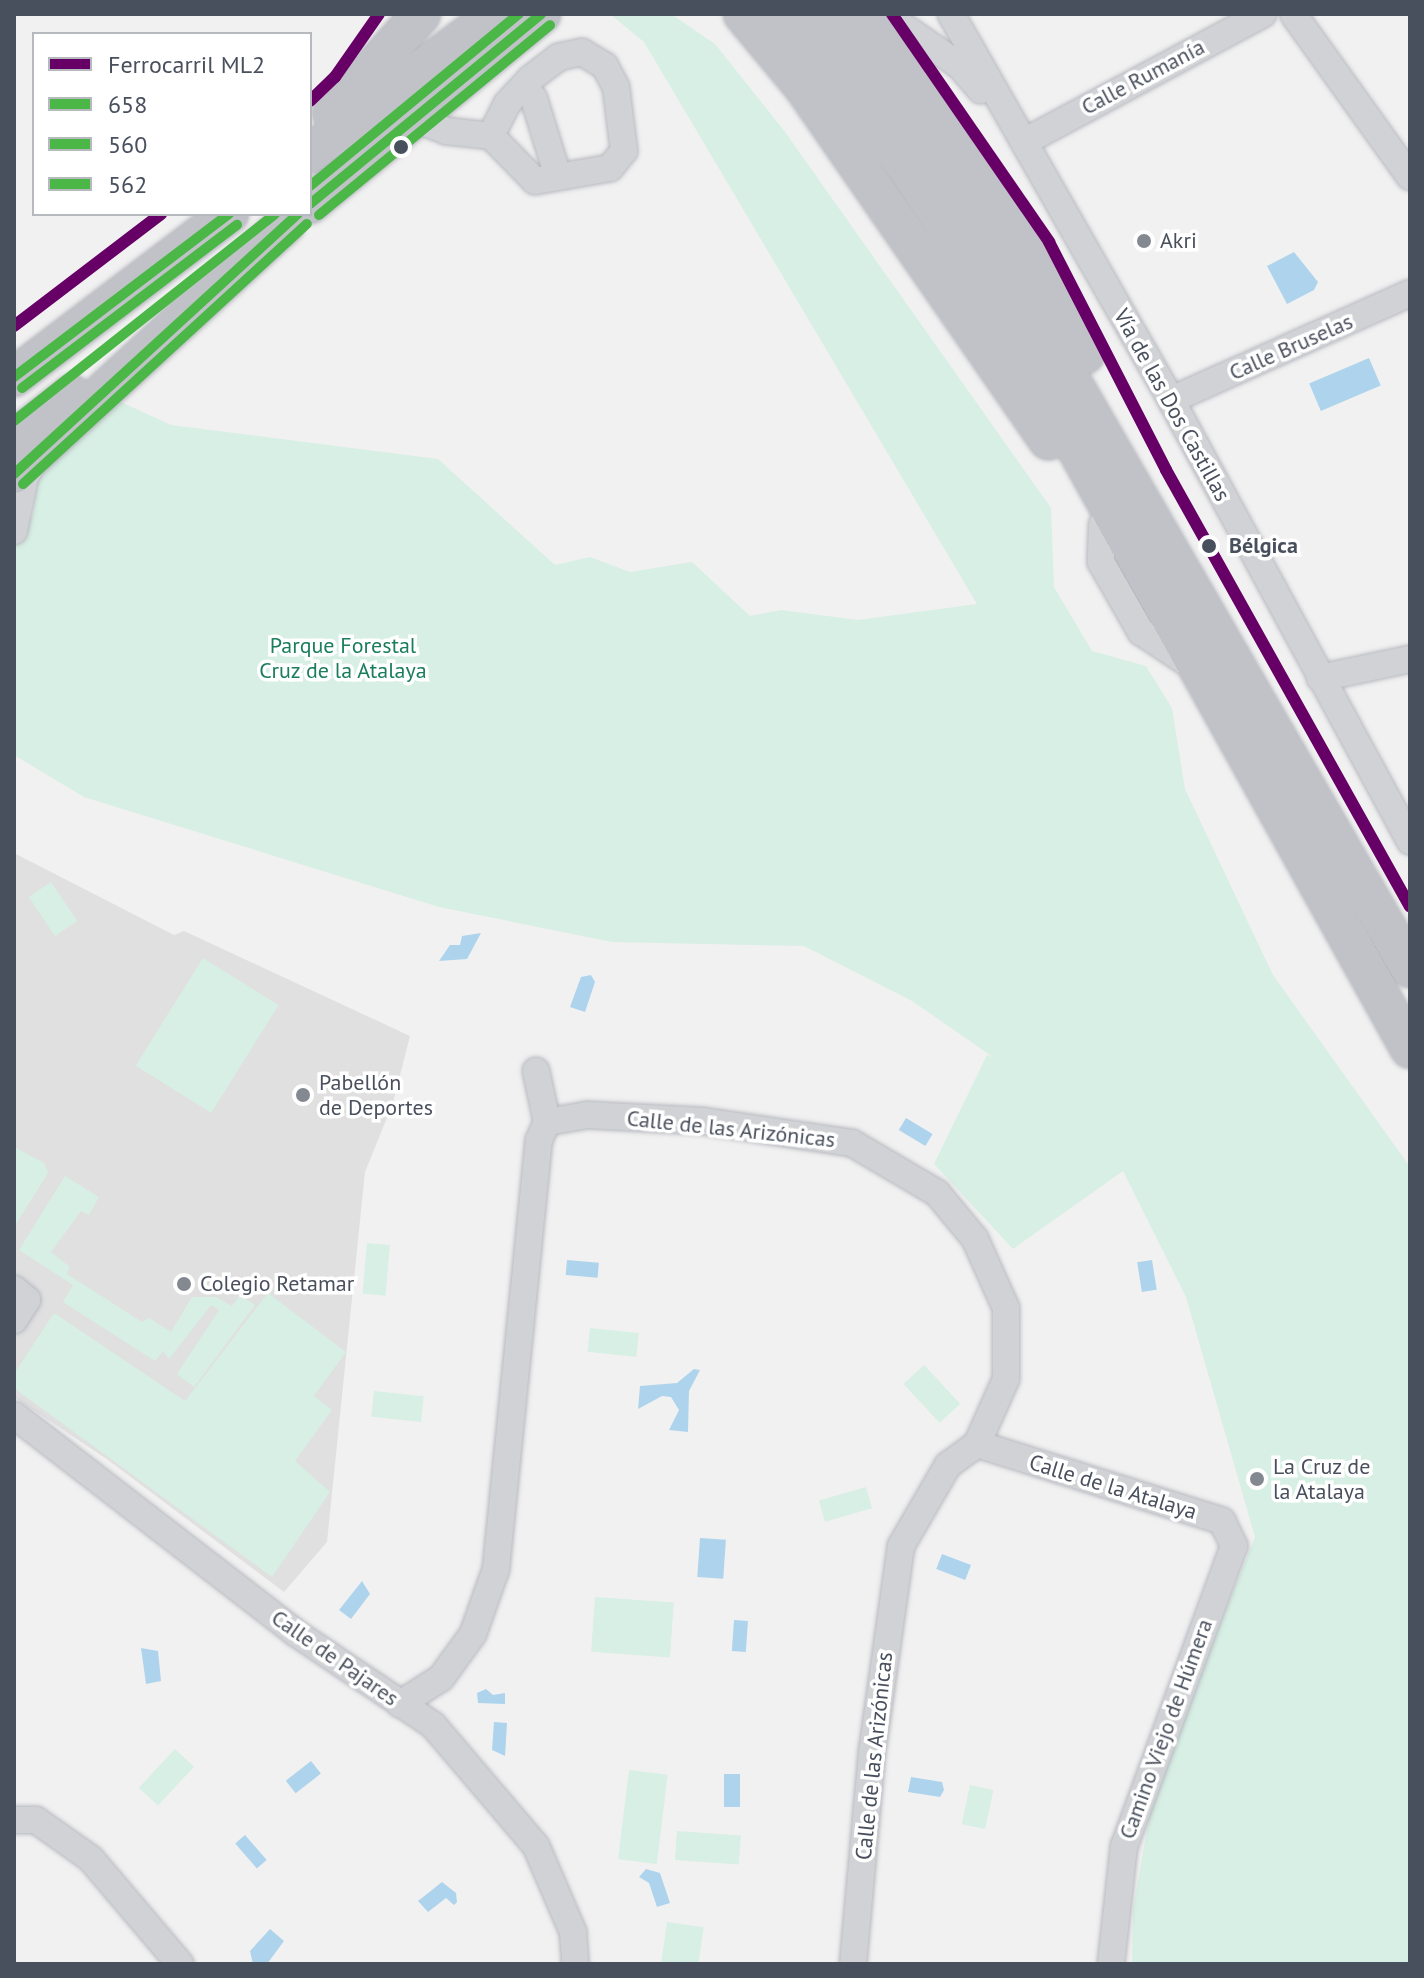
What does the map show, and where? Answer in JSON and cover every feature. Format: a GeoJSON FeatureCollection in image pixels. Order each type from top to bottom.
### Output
{"type":"FeatureCollection","features":[{"type":"Feature","properties":{"kind":"highway"},"geometry":{"type":"LineString","coordinates":[[312,132],[421,14]]}},
{"type":"Feature","properties":{"kind":"highway"},"geometry":{"type":"LineString","coordinates":[[312,152],[496,14]]}},
{"type":"Feature","properties":{"kind":"highway"},"geometry":{"type":"LineString","coordinates":[[312,202],[479,60],[541,14]]}},
{"type":"Feature","properties":{"kind":"highway"},"geometry":{"type":"LineString","coordinates":[[479,60],[559,14]]}},
{"type":"Feature","properties":{"kind":"highway"},"geometry":{"type":"LineString","coordinates":[[719,14],[787,66]]}},
{"type":"Feature","properties":{"kind":"highway"},"geometry":{"type":"LineString","coordinates":[[743,14],[787,66],[944,284],[1223,716]]}},
{"type":"Feature","properties":{"kind":"highway"},"geometry":{"type":"LineString","coordinates":[[788,14],[903,162],[984,282],[1410,1049]]}},
{"type":"Feature","properties":{"kind":"highway"},"geometry":{"type":"LineString","coordinates":[[824,14],[935,157],[999,255],[1410,968]]}},
{"type":"Feature","properties":{"kind":"highway"},"geometry":{"type":"LineString","coordinates":[[862,14],[978,173],[1052,288],[1272,724]]}},
{"type":"Feature","properties":{"kind":"highway"},"geometry":{"type":"LineString","coordinates":[[106,305],[213,216]]}},
{"type":"Feature","properties":{"kind":"highway"},"geometry":{"type":"LineString","coordinates":[[14,377],[226,216]]}},
{"type":"Feature","properties":{"kind":"highway"},"geometry":{"type":"LineString","coordinates":[[24,455],[296,216]]}},
{"type":"Feature","properties":{"kind":"street"},"geometry":{"type":"LineString","coordinates":[[885,14],[960,66],[1018,134]]}},
{"type":"Feature","properties":{"kind":"street","name":"Vía de las Dos Castillas"},"geometry":{"type":"LineString","coordinates":[[951,14],[1171,400],[1410,841]]}},
{"type":"Feature","properties":{"kind":"street"},"geometry":{"type":"LineString","coordinates":[[1264,14],[1277,20],[1295,15],[1410,177]]}},
{"type":"Feature","properties":{"kind":"street","name":"Calle Rumanía"},"geometry":{"type":"LineString","coordinates":[[1018,134],[1264,14]]}},
{"type":"Feature","properties":{"kind":"street"},"geometry":{"type":"LineString","coordinates":[[410,117],[446,131],[491,136],[535,181],[557,173],[610,168],[624,151],[616,87],[605,66],[582,52],[559,57],[507,104],[491,136]]}},
{"type":"Feature","properties":{"kind":"street"},"geometry":{"type":"LineString","coordinates":[[525,87],[534,99],[557,173]]}},
{"type":"Feature","properties":{"kind":"street","name":"Calle Bruselas"},"geometry":{"type":"LineString","coordinates":[[1171,400],[1410,293]]}},
{"type":"Feature","properties":{"kind":"street"},"geometry":{"type":"LineString","coordinates":[[14,531],[25,477],[24,455]]}},
{"type":"Feature","properties":{"kind":"street"},"geometry":{"type":"LineString","coordinates":[[1320,678],[1410,659]]}},
{"type":"Feature","properties":{"kind":"street"},"geometry":{"type":"LineString","coordinates":[[400,1704],[441,1678],[473,1634],[496,1569],[539,1140],[547,1122],[536,1071]]}},
{"type":"Feature","properties":{"kind":"street","name":"Calle de las Arizónicas"},"geometry":{"type":"LineString","coordinates":[[547,1122],[587,1115],[689,1120],[852,1143],[937,1193],[975,1239],[1006,1308],[1006,1379],[977,1444],[948,1465],[901,1546],[872,1752],[853,1964]]}},
{"type":"Feature","properties":{"kind":"street"},"geometry":{"type":"LineString","coordinates":[[14,1289],[27,1300],[14,1320]]}},
{"type":"Feature","properties":{"kind":"street","name":"Calle de Pajares"},"geometry":{"type":"LineString","coordinates":[[14,1415],[296,1633],[433,1725],[536,1846],[573,1932],[575,1964]]}},
{"type":"Feature","properties":{"kind":"street","name":"Calle de la Atalaya"},"geometry":{"type":"LineString","coordinates":[[977,1444],[1222,1521],[1234,1546]]}},
{"type":"Feature","properties":{"kind":"street","name":"Camino Viejo de Húmera"},"geometry":{"type":"LineString","coordinates":[[1111,1964],[1124,1846],[1234,1546]]}},
{"type":"Feature","properties":{"kind":"street"},"geometry":{"type":"LineString","coordinates":[[433,1725],[441,1678]]}},
{"type":"Feature","properties":{"kind":"street"},"geometry":{"type":"LineString","coordinates":[[14,1820],[36,1820],[91,1859],[180,1964]]}},
{"type":"Feature","properties":{"kind":"shaded area","name":"Colegio Retamar"},"geometry":{"type":"Polygon","coordinates":[[[14,853],[174,935],[184,931],[410,1036],[393,1103],[365,1172],[327,1542],[284,1592],[108,1460],[14,1397],[14,853]]]}},
{"type":"Feature","properties":{"kind":"green space","name":"Parque Forestal Cruz de la Atalaya"},"geometry":{"type":"Polygon","coordinates":[[[610,14],[671,14],[715,44],[785,132],[1051,508],[1054,587],[1092,651],[1146,666],[1172,708],[1185,789],[1273,975],[1410,1167],[1410,1964],[1132,1964],[1133,1909],[1155,1785],[1255,1537],[1186,1297],[1123,1171],[1013,1249],[934,1164],[987,1055],[993,1057],[912,1001],[804,946],[612,942],[439,907],[84,797],[14,755],[14,540],[33,514],[39,470],[119,401],[171,425],[438,459],[555,565],[590,557],[630,572],[692,562],[750,616],[781,610],[858,620],[977,604],[644,42],[610,14]]]}},
{"type":"Feature","properties":{"kind":"green space"},"geometry":{"type":"Polygon","coordinates":[[[51,882],[77,921],[55,936],[29,897],[51,882]]]}},
{"type":"Feature","properties":{"kind":"green space"},"geometry":{"type":"Polygon","coordinates":[[[203,958],[278,1005],[211,1113],[136,1066],[203,958]]]}},
{"type":"Feature","properties":{"kind":"green space"},"geometry":{"type":"Polygon","coordinates":[[[14,1147],[44,1163],[48,1173],[14,1227],[14,1147]]]}},
{"type":"Feature","properties":{"kind":"green space"},"geometry":{"type":"Polygon","coordinates":[[[65,1176],[99,1197],[89,1215],[81,1211],[51,1252],[70,1267],[67,1274],[142,1322],[149,1318],[171,1332],[192,1297],[216,1297],[232,1306],[240,1295],[255,1305],[194,1387],[177,1374],[219,1310],[211,1305],[169,1359],[163,1351],[155,1361],[63,1302],[73,1285],[19,1250],[65,1176]]]}},
{"type":"Feature","properties":{"kind":"green space"},"geometry":{"type":"Polygon","coordinates":[[[367,1243],[390,1245],[385,1296],[363,1294],[367,1243]]]}},
{"type":"Feature","properties":{"kind":"green space"},"geometry":{"type":"Polygon","coordinates":[[[268,1293],[346,1352],[314,1396],[332,1410],[295,1461],[330,1492],[272,1577],[14,1388],[14,1374],[54,1313],[185,1401],[268,1293]]]}},
{"type":"Feature","properties":{"kind":"green space"},"geometry":{"type":"Polygon","coordinates":[[[590,1328],[639,1333],[636,1357],[587,1352],[590,1328]]]}},
{"type":"Feature","properties":{"kind":"green space"},"geometry":{"type":"Polygon","coordinates":[[[924,1365],[960,1404],[940,1423],[904,1384],[924,1365]]]}},
{"type":"Feature","properties":{"kind":"green space"},"geometry":{"type":"Polygon","coordinates":[[[374,1391],[424,1396],[421,1422],[371,1417],[374,1391]]]}},
{"type":"Feature","properties":{"kind":"green space"},"geometry":{"type":"Polygon","coordinates":[[[866,1487],[872,1508],[825,1522],[819,1501],[866,1487]]]}},
{"type":"Feature","properties":{"kind":"green space"},"geometry":{"type":"Polygon","coordinates":[[[595,1597],[674,1603],[670,1657],[591,1652],[595,1597]]]}},
{"type":"Feature","properties":{"kind":"green space"},"geometry":{"type":"Polygon","coordinates":[[[175,1749],[194,1767],[158,1805],[139,1788],[175,1749]]]}},
{"type":"Feature","properties":{"kind":"green space"},"geometry":{"type":"Polygon","coordinates":[[[629,1770],[668,1775],[657,1864],[618,1859],[629,1770]]]}},
{"type":"Feature","properties":{"kind":"green space"},"geometry":{"type":"Polygon","coordinates":[[[970,1785],[993,1790],[985,1829],[962,1824],[970,1785]]]}},
{"type":"Feature","properties":{"kind":"green space"},"geometry":{"type":"Polygon","coordinates":[[[677,1831],[741,1835],[739,1864],[675,1860],[677,1831]]]}},
{"type":"Feature","properties":{"kind":"green space"},"geometry":{"type":"Polygon","coordinates":[[[667,1922],[704,1927],[698,1964],[661,1964],[667,1922]]]}},
{"type":"Feature","properties":{"kind":"water"},"geometry":{"type":"Polygon","coordinates":[[[1294,252],[1318,282],[1314,290],[1287,304],[1267,266],[1294,252]]]}},
{"type":"Feature","properties":{"kind":"water"},"geometry":{"type":"Polygon","coordinates":[[[1369,358],[1381,386],[1321,411],[1309,383],[1369,358]]]}},
{"type":"Feature","properties":{"kind":"water"},"geometry":{"type":"Polygon","coordinates":[[[481,933],[467,959],[439,961],[450,945],[460,945],[462,936],[481,933]]]}},
{"type":"Feature","properties":{"kind":"water"},"geometry":{"type":"Polygon","coordinates":[[[591,975],[595,982],[585,1012],[570,1007],[581,977],[591,975]]]}},
{"type":"Feature","properties":{"kind":"water"},"geometry":{"type":"Polygon","coordinates":[[[906,1118],[933,1134],[925,1146],[899,1130],[906,1118]]]}},
{"type":"Feature","properties":{"kind":"water"},"geometry":{"type":"Polygon","coordinates":[[[567,1260],[599,1263],[598,1278],[566,1275],[567,1260]]]}},
{"type":"Feature","properties":{"kind":"water"},"geometry":{"type":"Polygon","coordinates":[[[1152,1260],[1157,1290],[1142,1292],[1137,1262],[1152,1260]]]}},
{"type":"Feature","properties":{"kind":"water"},"geometry":{"type":"Polygon","coordinates":[[[694,1369],[700,1370],[689,1391],[688,1432],[669,1430],[679,1410],[671,1397],[662,1396],[638,1409],[640,1386],[677,1383],[694,1369]]]}},
{"type":"Feature","properties":{"kind":"water"},"geometry":{"type":"Polygon","coordinates":[[[700,1538],[726,1540],[723,1579],[697,1577],[700,1538]]]}},
{"type":"Feature","properties":{"kind":"water"},"geometry":{"type":"Polygon","coordinates":[[[942,1554],[971,1565],[965,1580],[936,1569],[942,1554]]]}},
{"type":"Feature","properties":{"kind":"water"},"geometry":{"type":"Polygon","coordinates":[[[362,1581],[370,1594],[351,1619],[339,1610],[362,1581]]]}},
{"type":"Feature","properties":{"kind":"water"},"geometry":{"type":"Polygon","coordinates":[[[734,1620],[748,1621],[746,1652],[732,1651],[734,1620]]]}},
{"type":"Feature","properties":{"kind":"water"},"geometry":{"type":"Polygon","coordinates":[[[141,1648],[158,1651],[161,1681],[146,1684],[141,1648]]]}},
{"type":"Feature","properties":{"kind":"water"},"geometry":{"type":"Polygon","coordinates":[[[486,1689],[493,1695],[505,1693],[505,1704],[478,1703],[477,1693],[486,1689]]]}},
{"type":"Feature","properties":{"kind":"water"},"geometry":{"type":"Polygon","coordinates":[[[494,1722],[507,1723],[505,1756],[492,1750],[494,1722]]]}},
{"type":"Feature","properties":{"kind":"water"},"geometry":{"type":"Polygon","coordinates":[[[311,1761],[321,1774],[296,1793],[286,1781],[311,1761]]]}},
{"type":"Feature","properties":{"kind":"water"},"geometry":{"type":"Polygon","coordinates":[[[724,1774],[740,1774],[740,1807],[724,1807],[724,1774]]]}},
{"type":"Feature","properties":{"kind":"water"},"geometry":{"type":"Polygon","coordinates":[[[911,1777],[942,1782],[944,1790],[940,1797],[908,1792],[911,1777]]]}},
{"type":"Feature","properties":{"kind":"water"},"geometry":{"type":"Polygon","coordinates":[[[245,1835],[267,1860],[257,1868],[235,1844],[245,1835]]]}},
{"type":"Feature","properties":{"kind":"water"},"geometry":{"type":"Polygon","coordinates":[[[646,1869],[660,1873],[670,1903],[657,1907],[649,1883],[639,1877],[646,1869]]]}},
{"type":"Feature","properties":{"kind":"water"},"geometry":{"type":"Polygon","coordinates":[[[442,1882],[456,1893],[457,1902],[454,1905],[446,1898],[428,1912],[418,1901],[442,1882]]]}},
{"type":"Feature","properties":{"kind":"water"},"geometry":{"type":"Polygon","coordinates":[[[270,1929],[284,1941],[267,1964],[253,1964],[250,1951],[270,1929]]]}},
{"type":"Feature","properties":{"kind":"rail line","name":"ML2"},"geometry":{"type":"LineString","coordinates":[[312,99],[335,77],[379,14]]}},
{"type":"Feature","properties":{"kind":"rail line","name":"ML2"},"geometry":{"type":"LineString","coordinates":[[892,14],[1049,242],[1166,470],[1410,906]]}},
{"type":"Feature","properties":{"kind":"rail line","name":"ML2"},"geometry":{"type":"LineString","coordinates":[[14,326],[158,216]]}},
{"type":"Feature","properties":{"kind":"transit line","name":"562"},"geometry":{"type":"LineString","coordinates":[[312,184],[519,14]]}},
{"type":"Feature","properties":{"kind":"transit line","name":"658"},"geometry":{"type":"LineString","coordinates":[[312,202],[541,14]]}},
{"type":"Feature","properties":{"kind":"transit line","name":"560"},"geometry":{"type":"LineString","coordinates":[[319,215],[550,25]]}},
{"type":"Feature","properties":{"kind":"transit line","name":"658"},"geometry":{"type":"LineString","coordinates":[[14,377],[226,216]]}},
{"type":"Feature","properties":{"kind":"transit line","name":"562"},"geometry":{"type":"LineString","coordinates":[[14,421],[272,216]]}},
{"type":"Feature","properties":{"kind":"transit line","name":"658"},"geometry":{"type":"LineString","coordinates":[[14,474],[296,216]]}},
{"type":"Feature","properties":{"kind":"transit line","name":"560"},"geometry":{"type":"LineString","coordinates":[[23,484],[307,224]]}},
{"type":"Feature","properties":{"kind":"transit line","name":"560"},"geometry":{"type":"LineString","coordinates":[[22,388],[237,225]]}},
{"type":"Feature","properties":{"kind":"place","name":"Akri"},"geometry":{"type":"Point","coordinates":[1144,241]}},
{"type":"Feature","properties":{"kind":"place","name":"Bélgica"},"geometry":{"type":"Point","coordinates":[1209,546]}},
{"type":"Feature","properties":{"kind":"place","name":"Pabellón de Deportes"},"geometry":{"type":"Point","coordinates":[303,1095]}},
{"type":"Feature","properties":{"kind":"place","name":"Colegio Retamar"},"geometry":{"type":"Point","coordinates":[184,1284]}},
{"type":"Feature","properties":{"kind":"place","name":"La Cruz de la Atalaya"},"geometry":{"type":"Point","coordinates":[1257,1479]}}]}
